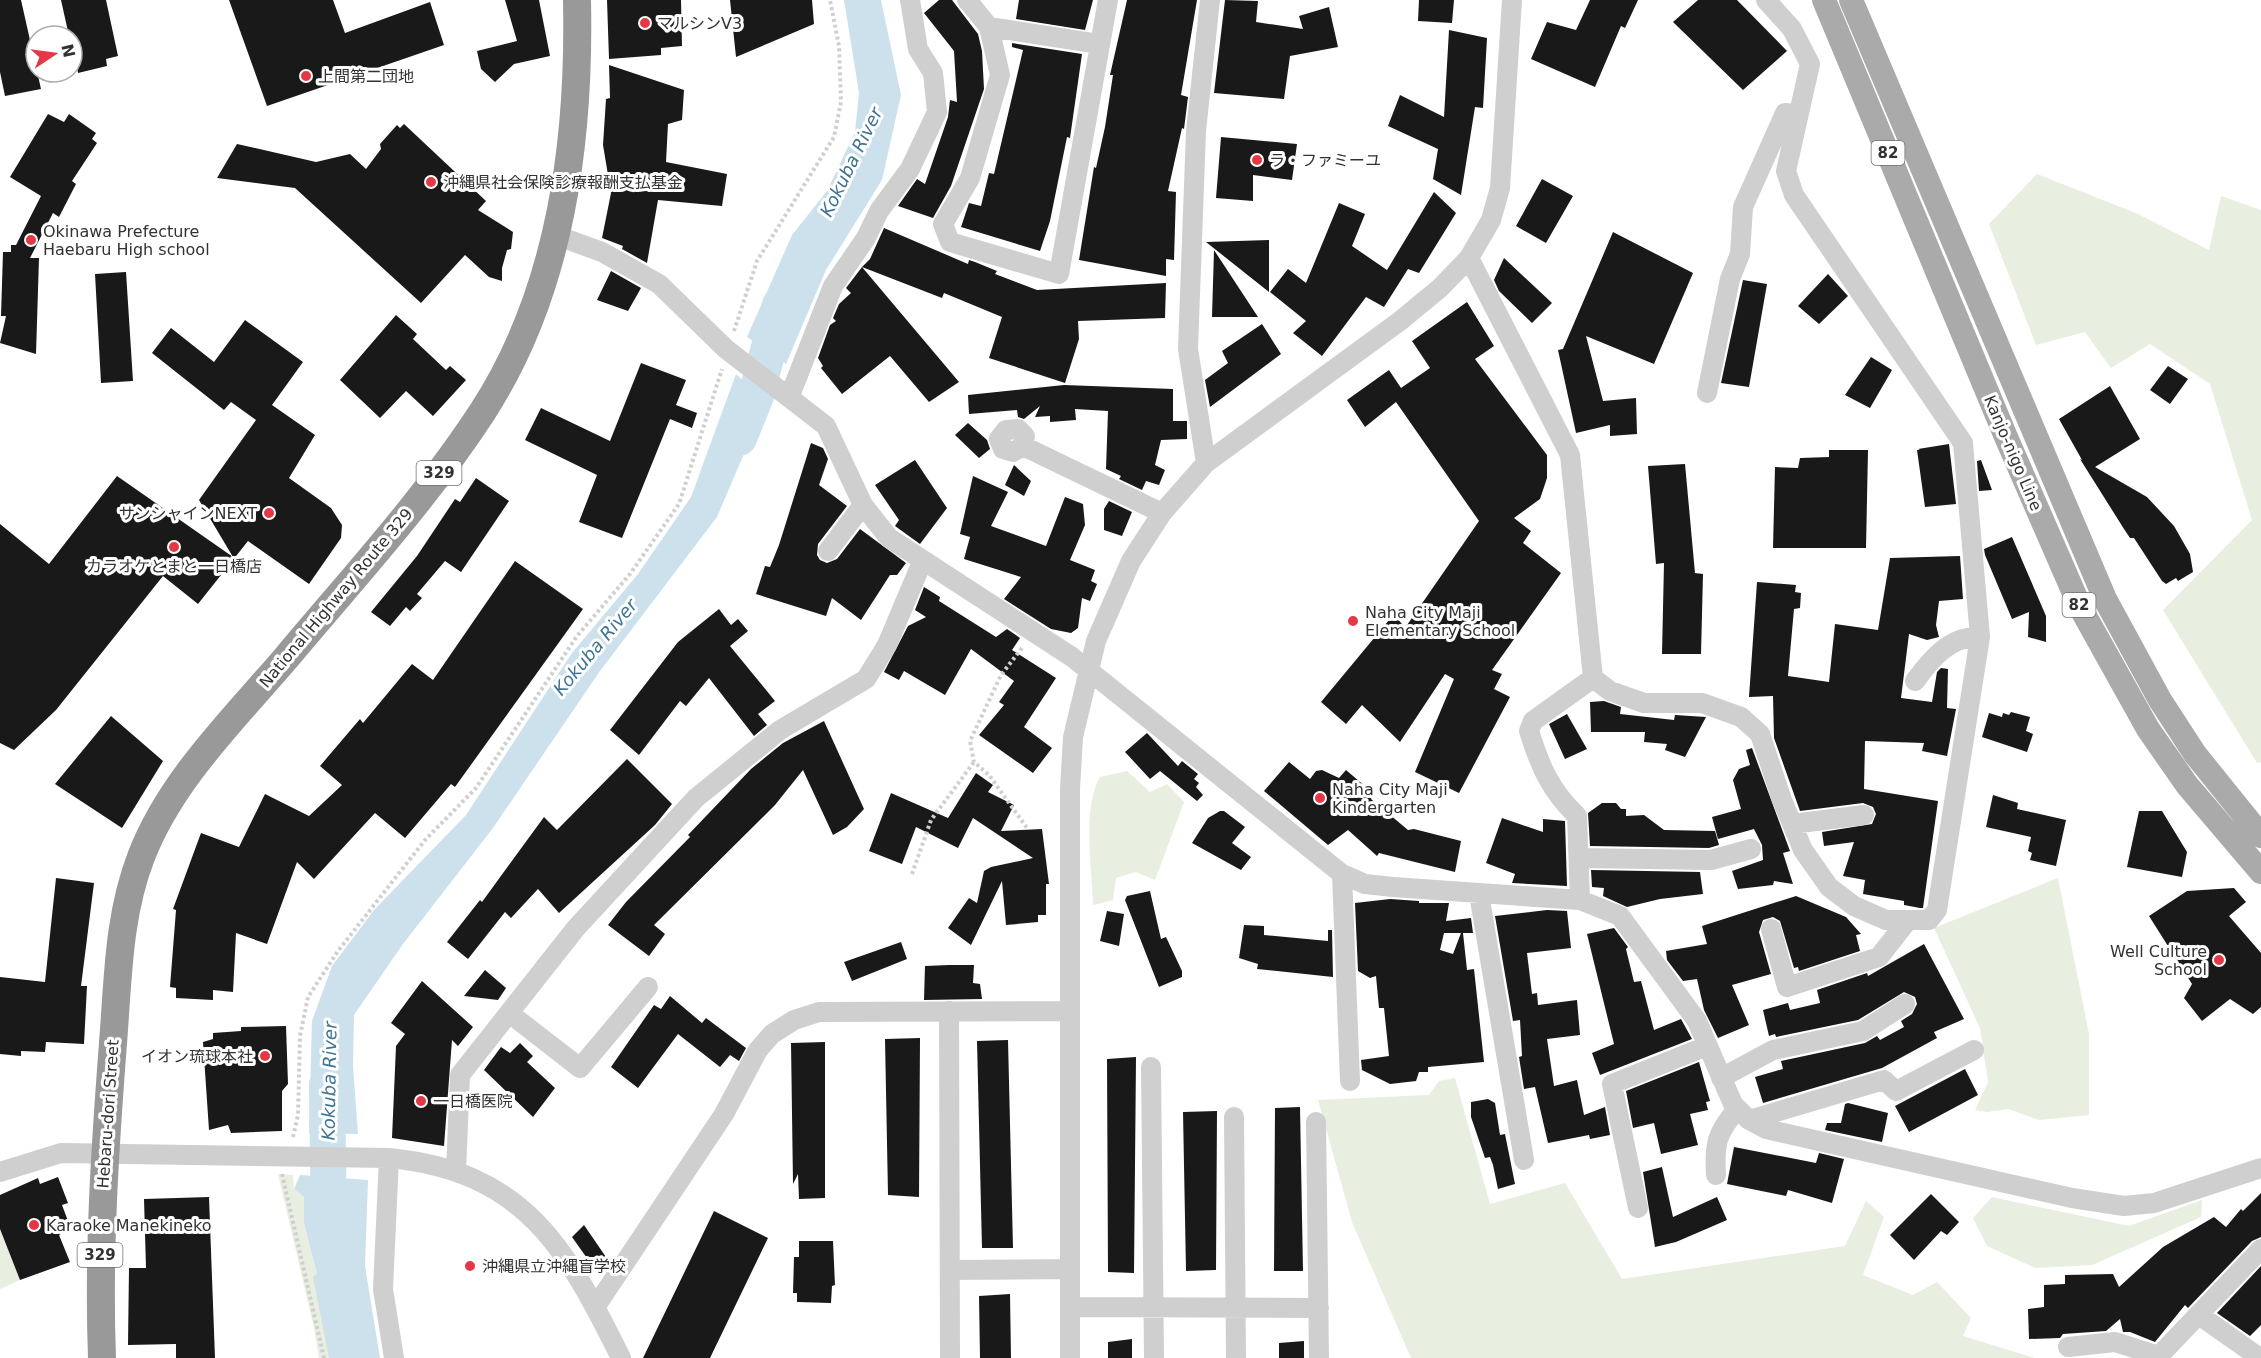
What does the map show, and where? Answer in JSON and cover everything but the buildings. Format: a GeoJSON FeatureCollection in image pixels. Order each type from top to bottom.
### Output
{"type":"FeatureCollection","features":[{"type":"Feature","properties":{"kind":"highway","name":"National Highway Route 329"},"geometry":{"type":"LineString","coordinates":[[136,872],[164,807],[201,757],[425,493],[484,409],[523,333],[555,235],[568,176],[576,121],[577,0]]}},
{"type":"Feature","properties":{"kind":"highway","name":"Hebaru-dori Street"},"geometry":{"type":"LineString","coordinates":[[102,1358],[100,1266],[105,1152],[120,954],[126,905],[136,872]]}},
{"type":"Feature","properties":{"kind":"main road","name":"Kanjo-nigo Line"},"geometry":{"type":"LineString","coordinates":[[1824,0],[2053,546],[2109,663],[2148,729],[2187,785],[2261,872]]}},
{"type":"Feature","properties":{"kind":"main road","name":"Kanjo-nigo Line"},"geometry":{"type":"LineString","coordinates":[[1851,0],[2080,544],[2134,656],[2195,754],[2261,836]]}},
{"type":"Feature","properties":{"kind":"street"},"geometry":{"type":"LineString","coordinates":[[789,398],[833,286],[866,238],[879,211],[910,169],[937,112],[933,73],[918,49],[910,0]]}},
{"type":"Feature","properties":{"kind":"street"},"geometry":{"type":"LineString","coordinates":[[967,0],[989,27],[1000,75],[970,178],[943,224],[950,242],[1059,274],[1108,0]]}},
{"type":"Feature","properties":{"kind":"street"},"geometry":{"type":"LineString","coordinates":[[1206,463],[1188,349],[1196,131],[1210,0]]}},
{"type":"Feature","properties":{"kind":"street"},"geometry":{"type":"LineString","coordinates":[[1070,1358],[1068,1011],[1070,789],[1073,737],[1087,669],[1103,620],[1131,561],[1162,513],[1206,463],[1400,321],[1440,288],[1469,258],[1491,220],[1500,188],[1512,0]]}},
{"type":"Feature","properties":{"kind":"street"},"geometry":{"type":"LineString","coordinates":[[1469,258],[1570,455],[1593,678],[1610,691],[1644,703],[1702,703],[1741,717],[1760,734],[1803,850],[1829,887],[1854,906],[1886,920],[1929,920],[1937,910],[1980,637],[1963,443],[1794,195],[1786,171],[1810,64],[1792,29],[1766,0]]}},
{"type":"Feature","properties":{"kind":"street"},"geometry":{"type":"LineString","coordinates":[[989,27],[1099,44]]}},
{"type":"Feature","properties":{"kind":"street"},"geometry":{"type":"LineString","coordinates":[[1707,393],[1730,279],[1740,254],[1743,207],[1785,113],[1799,114]]}},
{"type":"Feature","properties":{"kind":"street"},"geometry":{"type":"LineString","coordinates":[[555,235],[602,252],[659,284],[726,349],[826,426],[863,505],[889,538],[922,562],[1087,669],[1342,874],[1365,884],[1580,900],[1620,916],[1697,1021],[1721,1078],[1743,1114],[1766,1129],[2072,1198],[2124,1206],[2175,1198],[2261,1168]]}},
{"type":"Feature","properties":{"kind":"street"},"geometry":{"type":"LineString","coordinates":[[1023,446],[1162,513]]}},
{"type":"Feature","properties":{"kind":"street"},"geometry":{"type":"LineString","coordinates":[[828,551],[863,505]]}},
{"type":"Feature","properties":{"kind":"street"},"geometry":{"type":"LineString","coordinates":[[456,1172],[460,1075],[576,928],[696,798],[780,730],[866,679],[887,645],[922,562]]}},
{"type":"Feature","properties":{"kind":"street"},"geometry":{"type":"LineString","coordinates":[[1915,681],[1935,655],[1966,636],[1980,637]]}},
{"type":"Feature","properties":{"kind":"street"},"geometry":{"type":"LineString","coordinates":[[1580,900],[1577,816],[1557,797],[1537,757],[1528,731],[1533,721],[1593,678]]}},
{"type":"Feature","properties":{"kind":"street"},"geometry":{"type":"LineString","coordinates":[[1792,824],[1864,815]]}},
{"type":"Feature","properties":{"kind":"street"},"geometry":{"type":"LineString","coordinates":[[1579,858],[1711,860],[1751,849]]}},
{"type":"Feature","properties":{"kind":"street"},"geometry":{"type":"LineString","coordinates":[[1342,874],[1350,1081]]}},
{"type":"Feature","properties":{"kind":"street"},"geometry":{"type":"LineString","coordinates":[[1479,894],[1524,1160]]}},
{"type":"Feature","properties":{"kind":"street"},"geometry":{"type":"LineString","coordinates":[[1771,929],[1787,987],[1879,957],[1908,920]]}},
{"type":"Feature","properties":{"kind":"street"},"geometry":{"type":"LineString","coordinates":[[508,1013],[580,1068],[648,987]]}},
{"type":"Feature","properties":{"kind":"street"},"geometry":{"type":"LineString","coordinates":[[1721,1078],[1773,1050],[1863,1031],[1905,1004]]}},
{"type":"Feature","properties":{"kind":"street"},"geometry":{"type":"LineString","coordinates":[[949,1011],[950,1358]]}},
{"type":"Feature","properties":{"kind":"street"},"geometry":{"type":"LineString","coordinates":[[596,1306],[724,1114],[758,1050],[772,1034],[794,1020],[819,1012],[1068,1011]]}},
{"type":"Feature","properties":{"kind":"street"},"geometry":{"type":"LineString","coordinates":[[1638,1208],[1612,1084],[1707,1046]]}},
{"type":"Feature","properties":{"kind":"street"},"geometry":{"type":"LineString","coordinates":[[1716,1174],[1714,1146],[1723,1126],[1743,1114],[1884,1080],[1896,1091],[1974,1050]]}},
{"type":"Feature","properties":{"kind":"street"},"geometry":{"type":"LineString","coordinates":[[1151,1066],[1154,1358]]}},
{"type":"Feature","properties":{"kind":"street"},"geometry":{"type":"LineString","coordinates":[[1234,1117],[1236,1358]]}},
{"type":"Feature","properties":{"kind":"street"},"geometry":{"type":"LineString","coordinates":[[1316,1122],[1319,1358]]}},
{"type":"Feature","properties":{"kind":"street"},"geometry":{"type":"LineString","coordinates":[[0,1172],[61,1153],[291,1151],[421,1161],[456,1172],[499,1194],[537,1222],[568,1258],[596,1306],[621,1358]]}},
{"type":"Feature","properties":{"kind":"street"},"geometry":{"type":"LineString","coordinates":[[380,1158],[383,1289],[394,1358]]}},
{"type":"Feature","properties":{"kind":"street"},"geometry":{"type":"LineString","coordinates":[[2068,1347],[2115,1342],[2158,1357],[2261,1249]]}},
{"type":"Feature","properties":{"kind":"street"},"geometry":{"type":"LineString","coordinates":[[950,1270],[1070,1269]]}},
{"type":"Feature","properties":{"kind":"street"},"geometry":{"type":"LineString","coordinates":[[1070,1307],[1318,1308]]}},
{"type":"Feature","properties":{"kind":"street"},"geometry":{"type":"LineString","coordinates":[[2199,1315],[2260,1358]]}},
{"type":"Feature","properties":{"kind":"path"},"geometry":{"type":"LineString","coordinates":[[732,336],[757,261],[834,137],[841,102],[839,46],[830,0]]}},
{"type":"Feature","properties":{"kind":"path"},"geometry":{"type":"LineString","coordinates":[[324,1358],[291,1219],[291,1151],[298,1115],[300,1036],[308,997],[338,951],[426,840],[476,788],[577,636],[630,574],[679,504],[726,359]]}},
{"type":"Feature","properties":{"kind":"path"},"geometry":{"type":"LineString","coordinates":[[1027,828],[989,775],[974,762],[970,741],[1001,675],[1033,632]]}},
{"type":"Feature","properties":{"kind":"path"},"geometry":{"type":"LineString","coordinates":[[912,874],[931,820],[974,762]]}},
{"type":"Feature","properties":{"kind":"shaded area"},"geometry":{"type":"Polygon","coordinates":[[[2037,174],[2138,214],[2209,250],[2221,196],[2261,210],[2261,762],[2257,763],[2163,610],[2252,520],[2210,384],[2150,344],[2111,368],[2085,332],[2036,345],[1989,224],[2037,174]]]}},
{"type":"Feature","properties":{"kind":"shaded area"},"geometry":{"type":"Polygon","coordinates":[[[1127,771],[1150,792],[1167,784],[1184,802],[1155,880],[1136,872],[1116,878],[1113,900],[1093,905],[1089,839],[1094,789],[1100,777],[1127,771]]]}},
{"type":"Feature","properties":{"kind":"shaded area"},"geometry":{"type":"Polygon","coordinates":[[[2058,878],[2089,1034],[2089,1115],[2039,1120],[2008,1109],[1987,1112],[1975,1110],[1988,1082],[1980,1028],[1934,928],[2058,878]]]}},
{"type":"Feature","properties":{"kind":"shaded area"},"geometry":{"type":"Polygon","coordinates":[[[1455,1078],[1490,1204],[1565,1183],[1622,1279],[1845,1246],[1866,1201],[1884,1217],[1863,1275],[1913,1295],[1937,1282],[1971,1318],[1963,1336],[2035,1358],[1411,1358],[1352,1222],[1318,1100],[1429,1095],[1439,1081],[1455,1078]]]}},
{"type":"Feature","properties":{"kind":"shaded area"},"geometry":{"type":"Polygon","coordinates":[[[278,1174],[293,1175],[294,1189],[304,1197],[304,1223],[317,1274],[329,1358],[319,1358],[278,1174]]]}},
{"type":"Feature","properties":{"kind":"shaded area"},"geometry":{"type":"Polygon","coordinates":[[[1992,1197],[2129,1226],[2202,1200],[2201,1217],[2092,1265],[2035,1268],[1987,1246],[1973,1218],[1992,1197]]]}},
{"type":"Feature","properties":{"kind":"shaded area"},"geometry":{"type":"Polygon","coordinates":[[[0,1229],[20,1280],[0,1289],[0,1229]]]}},
{"type":"Feature","properties":{"kind":"water"},"geometry":{"type":"Polygon","coordinates":[[[844,0],[881,0],[901,95],[882,180],[826,270],[786,364],[747,337],[792,235],[827,191],[855,132],[859,93],[844,0]]]}},
{"type":"Feature","properties":{"kind":"water"},"geometry":{"type":"Polygon","coordinates":[[[736,374],[766,402],[717,517],[600,671],[493,828],[403,944],[354,1015],[353,1066],[358,1134],[309,1133],[312,1021],[332,966],[374,910],[466,815],[572,653],[638,574],[691,497],[736,374]]]}},
{"type":"Feature","properties":{"kind":"water"},"geometry":{"type":"Polygon","coordinates":[[[300,1175],[368,1180],[365,1266],[380,1358],[329,1358],[313,1277],[317,1274],[304,1223],[304,1197],[294,1189],[300,1175]]]}},
{"type":"Feature","properties":{"kind":"waterway","name":"Kokuba River"},"geometry":{"type":"LineString","coordinates":[[739,438],[756,396],[780,305]]}},
{"type":"Feature","properties":{"kind":"waterway","name":"Kokuba River"},"geometry":{"type":"LineString","coordinates":[[327,1085],[329,1227]]}},
{"type":"Feature","properties":{"kind":"place","name":"マルシンV3"},"geometry":{"type":"Point","coordinates":[645,23]}},
{"type":"Feature","properties":{"kind":"place","name":"上間第二団地"},"geometry":{"type":"Point","coordinates":[306,76]}},
{"type":"Feature","properties":{"kind":"place","name":"ラ・ファミーユ"},"geometry":{"type":"Point","coordinates":[1257,160]}},
{"type":"Feature","properties":{"kind":"place","name":"沖縄県社会保険診療報酬支払基金"},"geometry":{"type":"Point","coordinates":[431,182]}},
{"type":"Feature","properties":{"kind":"place","name":"Okinawa Prefecture Haebaru High school"},"geometry":{"type":"Point","coordinates":[31,240]}},
{"type":"Feature","properties":{"kind":"place","name":"サンシャインNEXT"},"geometry":{"type":"Point","coordinates":[269,513]}},
{"type":"Feature","properties":{"kind":"place","name":"カラオケとまと一日橋店"},"geometry":{"type":"Point","coordinates":[174,547]}},
{"type":"Feature","properties":{"kind":"place","name":"Naha City Maji Elementary School"},"geometry":{"type":"Point","coordinates":[1353,621]}},
{"type":"Feature","properties":{"kind":"place","name":"Naha City Maji Kindergarten"},"geometry":{"type":"Point","coordinates":[1320,798]}},
{"type":"Feature","properties":{"kind":"place","name":"Well Culture School"},"geometry":{"type":"Point","coordinates":[2219,960]}},
{"type":"Feature","properties":{"kind":"place","name":"イオン琉球本社"},"geometry":{"type":"Point","coordinates":[265,1056]}},
{"type":"Feature","properties":{"kind":"place","name":"一日橋医院"},"geometry":{"type":"Point","coordinates":[421,1101]}},
{"type":"Feature","properties":{"kind":"place","name":"Karaoke Manekineko"},"geometry":{"type":"Point","coordinates":[34,1225]}},
{"type":"Feature","properties":{"kind":"place","name":"沖縄県立沖縄盲学校"},"geometry":{"type":"Point","coordinates":[470,1266]}}]}
